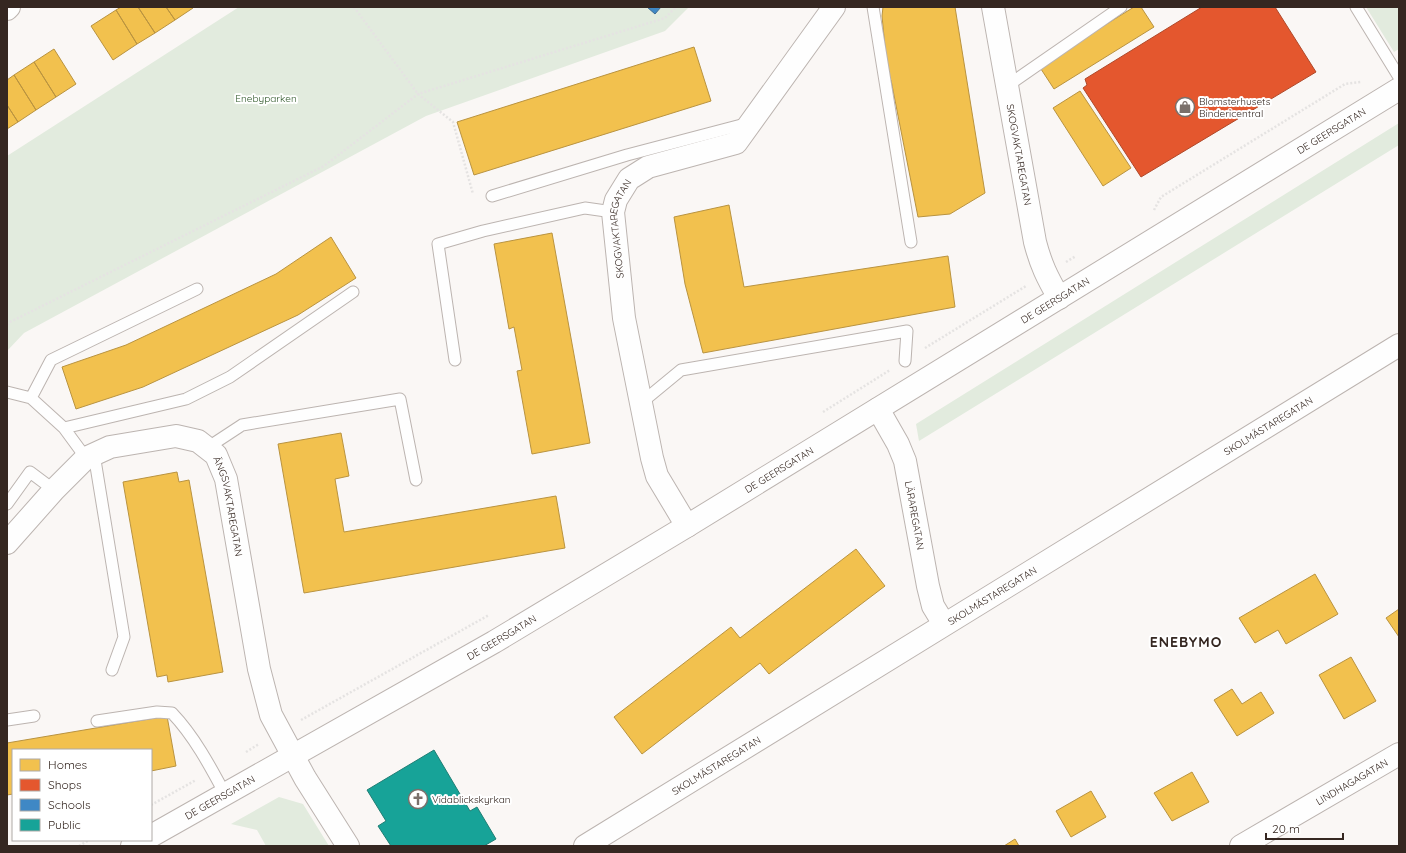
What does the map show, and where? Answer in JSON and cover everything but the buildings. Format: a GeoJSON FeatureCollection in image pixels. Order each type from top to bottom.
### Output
{"type":"FeatureCollection","features":[{"type":"Feature","properties":{"kind":"street","name":"SKOGVAKTAREGATAN"},"geometry":{"type":"LineString","coordinates":[[687,526],[658,476],[652,458],[624,318],[613,212],[616,200],[629,179],[648,167],[736,143],[834,7]]}},
{"type":"Feature","properties":{"kind":"street","name":"SKOGVAKTAREGATAN"},"geometry":{"type":"LineString","coordinates":[[993,7],[1035,242],[1040,261],[1059,298]]}},
{"type":"Feature","properties":{"kind":"street","name":"DE GEERSGATAN"},"geometry":{"type":"LineString","coordinates":[[152,835],[494,642],[687,526],[1399,89]]}},
{"type":"Feature","properties":{"kind":"street","name":"SKOLMÄSTAREGATAN"},"geometry":{"type":"LineString","coordinates":[[585,846],[1399,345]]}},
{"type":"Feature","properties":{"kind":"street","name":"LÄRAREGATAN"},"geometry":{"type":"LineString","coordinates":[[878,409],[898,444],[904,461],[928,586],[933,606],[944,624]]}},
{"type":"Feature","properties":{"kind":"street","name":"ÄNGSVAKTAREGATAN"},"geometry":{"type":"LineString","coordinates":[[7,543],[54,490],[90,456],[110,447],[176,436],[198,441],[216,455],[226,479],[259,669],[271,715],[305,778],[348,846]]}},
{"type":"Feature","properties":{"kind":"street","name":"LINDHAGAGATAN"},"geometry":{"type":"LineString","coordinates":[[1241,846],[1399,754]]}},
{"type":"Feature","properties":{"kind":"street"},"geometry":{"type":"LineString","coordinates":[[132,846],[141,841]]}},
{"type":"Feature","properties":{"kind":"lane"},"geometry":{"type":"LineString","coordinates":[[873,7],[912,242]]}},
{"type":"Feature","properties":{"kind":"lane"},"geometry":{"type":"LineString","coordinates":[[1007,86],[1121,7]]}},
{"type":"Feature","properties":{"kind":"lane"},"geometry":{"type":"LineString","coordinates":[[1356,7],[1399,77]]}},
{"type":"Feature","properties":{"kind":"lane"},"geometry":{"type":"LineString","coordinates":[[492,196],[627,155],[751,122]]}},
{"type":"Feature","properties":{"kind":"lane"},"geometry":{"type":"LineString","coordinates":[[627,155],[648,167]]}},
{"type":"Feature","properties":{"kind":"lane"},"geometry":{"type":"LineString","coordinates":[[455,360],[438,244],[483,231],[585,208],[613,212]]}},
{"type":"Feature","properties":{"kind":"lane"},"geometry":{"type":"LineString","coordinates":[[31,398],[51,360],[197,289]]}},
{"type":"Feature","properties":{"kind":"lane"},"geometry":{"type":"LineString","coordinates":[[64,428],[186,399],[230,377],[353,292]]}},
{"type":"Feature","properties":{"kind":"lane"},"geometry":{"type":"LineString","coordinates":[[641,403],[681,370],[907,330],[905,361]]}},
{"type":"Feature","properties":{"kind":"lane"},"geometry":{"type":"LineString","coordinates":[[7,392],[31,398],[64,428],[90,456],[124,637],[112,670]]}},
{"type":"Feature","properties":{"kind":"lane"},"geometry":{"type":"LineString","coordinates":[[207,448],[242,425],[400,399],[416,480]]}},
{"type":"Feature","properties":{"kind":"lane"},"geometry":{"type":"LineString","coordinates":[[7,504],[30,472],[54,490]]}},
{"type":"Feature","properties":{"kind":"lane"},"geometry":{"type":"LineString","coordinates":[[97,721],[157,712],[172,713],[181,722],[213,771],[225,794]]}},
{"type":"Feature","properties":{"kind":"lane"},"geometry":{"type":"LineString","coordinates":[[7,720],[34,716]]}},
{"type":"Feature","properties":{"kind":"path"},"geometry":{"type":"LineString","coordinates":[[354,7],[418,94],[453,122],[473,194]]}},
{"type":"Feature","properties":{"kind":"path"},"geometry":{"type":"LineString","coordinates":[[7,325],[17,318],[324,166],[418,94],[666,18],[676,7]]}},
{"type":"Feature","properties":{"kind":"path"},"geometry":{"type":"LineString","coordinates":[[1148,214],[1154,210],[1161,197],[1324,96],[1345,84],[1364,82],[1391,64]]}},
{"type":"Feature","properties":{"kind":"path"},"geometry":{"type":"LineString","coordinates":[[819,414],[1077,256]]}},
{"type":"Feature","properties":{"kind":"path"},"geometry":{"type":"LineString","coordinates":[[245,753],[280,731],[324,708],[489,614]]}},
{"type":"Feature","properties":{"kind":"path"},"geometry":{"type":"LineString","coordinates":[[152,804],[213,771]]}},
{"type":"Feature","properties":{"kind":"green space","name":"Enebyparken"},"geometry":{"type":"Polygon","coordinates":[[[239,7],[689,7],[665,31],[426,116],[24,333],[7,351],[7,156],[239,7]]]}},
{"type":"Feature","properties":{"kind":"green space"},"geometry":{"type":"Polygon","coordinates":[[[1366,7],[1399,7],[1399,49],[1394,52],[1366,7]]]}},
{"type":"Feature","properties":{"kind":"green space"},"geometry":{"type":"Polygon","coordinates":[[[1399,123],[1399,145],[919,441],[916,424],[1399,123]]]}},
{"type":"Feature","properties":{"kind":"green space"},"geometry":{"type":"Polygon","coordinates":[[[279,797],[303,804],[329,846],[266,846],[257,830],[231,824],[279,797]]]}},
{"type":"Feature","properties":{"kind":"place","name":"Blomsterhusets Bindericentral"},"geometry":{"type":"Point","coordinates":[1185,107]}},
{"type":"Feature","properties":{"kind":"place","name":"Vidablickskyrkan"},"geometry":{"type":"Point","coordinates":[418,799]}},
{"type":"Feature","properties":{"kind":"district","name":"ENEBYMO"},"geometry":{"type":"Point","coordinates":[1186,642]}}]}
